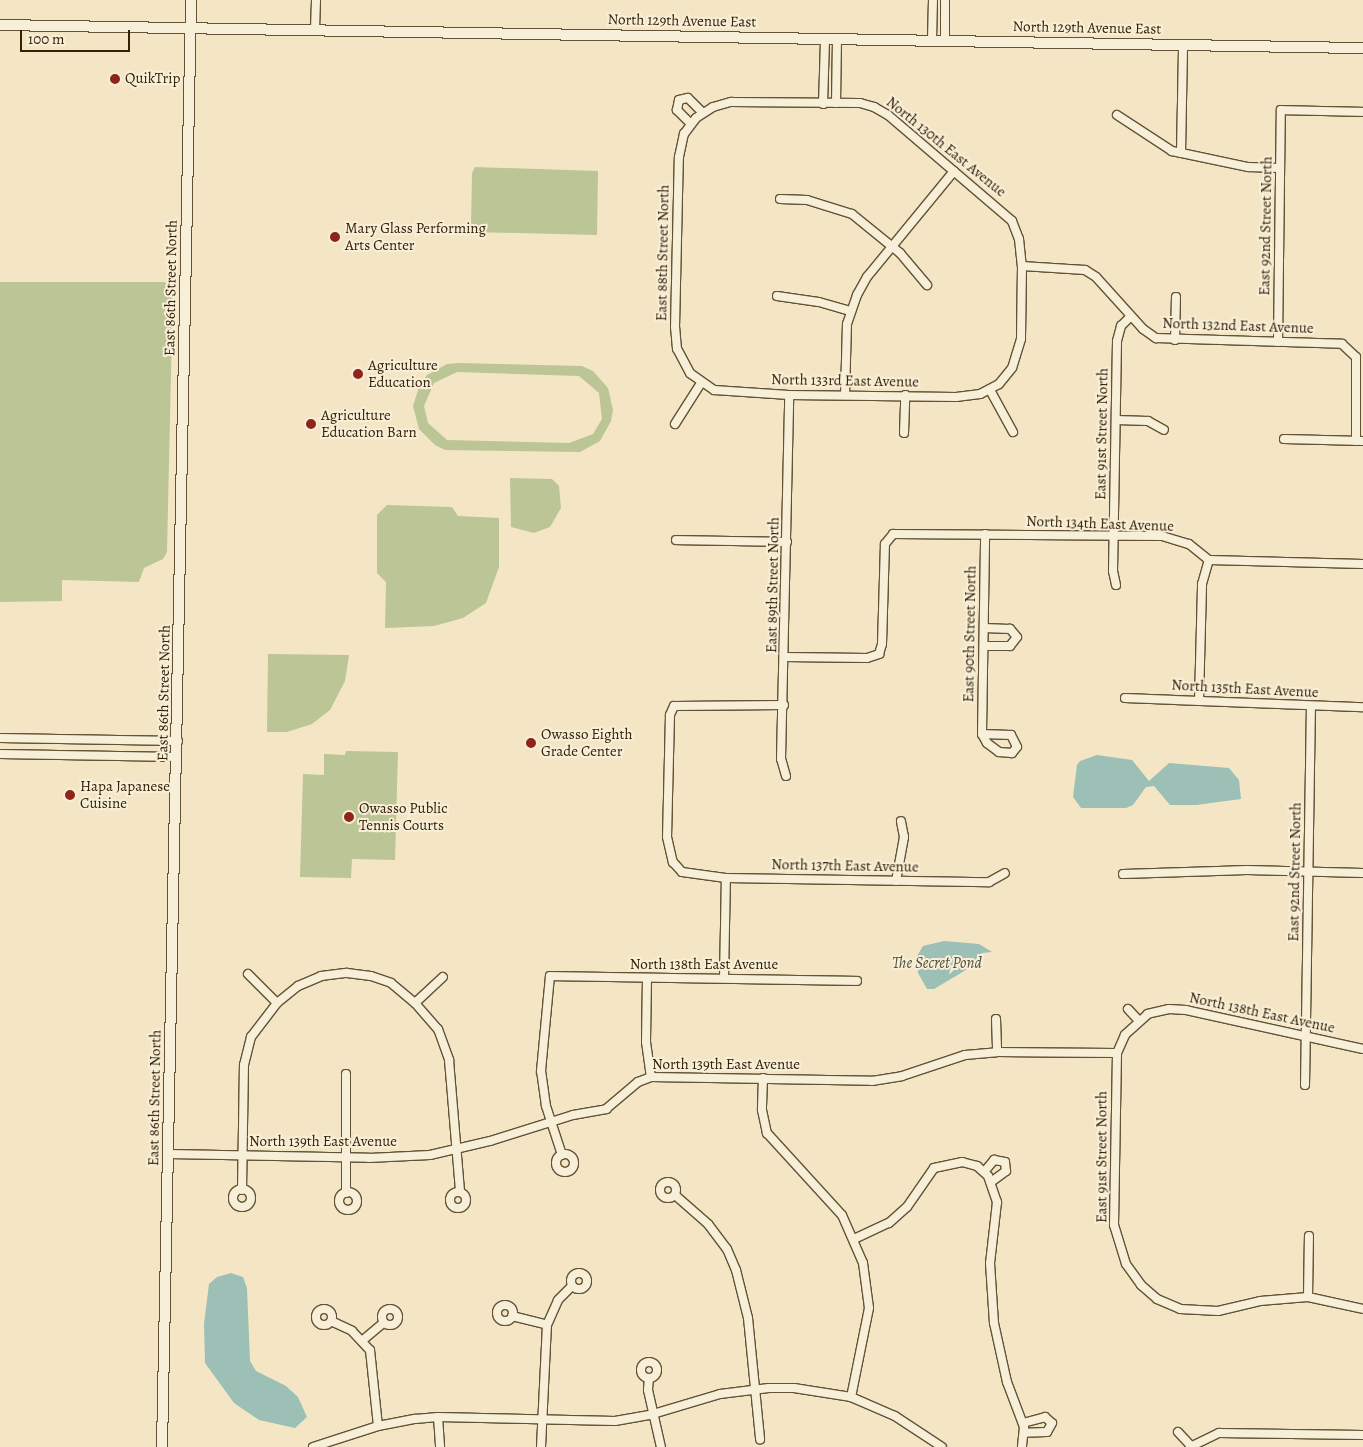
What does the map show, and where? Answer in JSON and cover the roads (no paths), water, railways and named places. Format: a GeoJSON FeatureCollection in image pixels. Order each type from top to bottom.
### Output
{"type":"FeatureCollection","features":[{"type":"Feature","properties":{"kind":"main road","name":"East 86th Street North"},"geometry":{"type":"LineString","coordinates":[[162,1447],[178,741],[191,0]]}},
{"type":"Feature","properties":{"kind":"main road","name":"North 129th Avenue East"},"geometry":{"type":"LineString","coordinates":[[0,25],[1363,48]]}},
{"type":"Feature","properties":{"kind":"street"},"geometry":{"type":"LineString","coordinates":[[316,0],[316,29]]}},
{"type":"Feature","properties":{"kind":"street"},"geometry":{"type":"LineString","coordinates":[[932,40],[933,0]]}},
{"type":"Feature","properties":{"kind":"street"},"geometry":{"type":"LineString","coordinates":[[945,40],[946,0]]}},
{"type":"Feature","properties":{"kind":"street"},"geometry":{"type":"LineString","coordinates":[[823,104],[824,38]]}},
{"type":"Feature","properties":{"kind":"street"},"geometry":{"type":"LineString","coordinates":[[836,103],[837,39]]}},
{"type":"Feature","properties":{"kind":"street"},"geometry":{"type":"LineString","coordinates":[[1181,153],[1183,45]]}},
{"type":"Feature","properties":{"kind":"street"},"geometry":{"type":"LineString","coordinates":[[693,121],[677,109],[680,99],[688,98],[703,112]]}},
{"type":"Feature","properties":{"kind":"street","name":"North 130th East Avenue"},"geometry":{"type":"LineString","coordinates":[[693,121],[703,112],[731,102],[860,103],[888,115],[1012,221],[1019,238],[1022,266]]}},
{"type":"Feature","properties":{"kind":"street","name":"East 92nd Street North"},"geometry":{"type":"LineString","coordinates":[[1278,342],[1281,110],[1363,112]]}},
{"type":"Feature","properties":{"kind":"street"},"geometry":{"type":"LineString","coordinates":[[1117,116],[1161,146],[1181,153],[1248,167],[1280,168]]}},
{"type":"Feature","properties":{"kind":"street","name":"East 88th Street North"},"geometry":{"type":"LineString","coordinates":[[693,121],[684,134],[679,157],[675,327],[682,361],[701,383]]}},
{"type":"Feature","properties":{"kind":"street"},"geometry":{"type":"LineString","coordinates":[[845,395],[850,310],[867,277],[954,171]]}},
{"type":"Feature","properties":{"kind":"street"},"geometry":{"type":"LineString","coordinates":[[780,199],[807,200],[852,214],[892,246],[927,285]]}},
{"type":"Feature","properties":{"kind":"street"},"geometry":{"type":"LineString","coordinates":[[1013,432],[990,390],[1007,376],[1020,348],[1022,266]]}},
{"type":"Feature","properties":{"kind":"street","name":"North 132nd East Avenue"},"geometry":{"type":"LineString","coordinates":[[1022,266],[1085,270],[1096,277],[1149,335],[1175,340],[1334,342],[1350,349],[1356,357],[1360,441]]}},
{"type":"Feature","properties":{"kind":"street"},"geometry":{"type":"LineString","coordinates":[[777,296],[850,310]]}},
{"type":"Feature","properties":{"kind":"street"},"geometry":{"type":"LineString","coordinates":[[1175,340],[1176,298]]}},
{"type":"Feature","properties":{"kind":"street","name":"East 91st Street North"},"geometry":{"type":"LineString","coordinates":[[1116,585],[1114,537],[1118,333],[1130,316]]}},
{"type":"Feature","properties":{"kind":"street"},"geometry":{"type":"LineString","coordinates":[[675,424],[701,383]]}},
{"type":"Feature","properties":{"kind":"street","name":"North 133rd East Avenue"},"geometry":{"type":"LineString","coordinates":[[701,383],[730,392],[789,395],[956,397],[990,390]]}},
{"type":"Feature","properties":{"kind":"street","name":"East 89th Street North"},"geometry":{"type":"LineString","coordinates":[[786,776],[781,759],[784,706],[789,395]]}},
{"type":"Feature","properties":{"kind":"street"},"geometry":{"type":"LineString","coordinates":[[904,433],[905,395]]}},
{"type":"Feature","properties":{"kind":"street"},"geometry":{"type":"LineString","coordinates":[[1116,420],[1148,421],[1164,430]]}},
{"type":"Feature","properties":{"kind":"street"},"geometry":{"type":"LineString","coordinates":[[1284,439],[1360,441]]}},
{"type":"Feature","properties":{"kind":"street","name":"North 134th East Avenue"},"geometry":{"type":"LineString","coordinates":[[785,657],[867,658],[879,654],[882,644],[885,544],[890,536],[985,534],[1176,538],[1209,560]]}},
{"type":"Feature","properties":{"kind":"street","name":"East 90th Street North"},"geometry":{"type":"LineString","coordinates":[[982,734],[985,534]]}},
{"type":"Feature","properties":{"kind":"street"},"geometry":{"type":"LineString","coordinates":[[676,540],[787,542]]}},
{"type":"Feature","properties":{"kind":"street"},"geometry":{"type":"LineString","coordinates":[[1199,701],[1202,584],[1209,560],[1363,564]]}},
{"type":"Feature","properties":{"kind":"street"},"geometry":{"type":"LineString","coordinates":[[984,628],[1011,629],[1017,638],[1010,646],[984,646]]}},
{"type":"Feature","properties":{"kind":"street","name":"North 135th East Avenue"},"geometry":{"type":"LineString","coordinates":[[1125,698],[1311,707],[1363,707]]}},
{"type":"Feature","properties":{"kind":"street","name":"North 137th East Avenue"},"geometry":{"type":"LineString","coordinates":[[784,706],[674,706],[670,715],[667,837],[673,862],[682,872],[726,878],[989,882],[1005,873]]}},
{"type":"Feature","properties":{"kind":"street","name":"East 92nd Street North"},"geometry":{"type":"LineString","coordinates":[[1305,1086],[1311,707]]}},
{"type":"Feature","properties":{"kind":"street"},"geometry":{"type":"LineString","coordinates":[[0,738],[178,741]]}},
{"type":"Feature","properties":{"kind":"street"},"geometry":{"type":"LineString","coordinates":[[0,754],[177,757]]}},
{"type":"Feature","properties":{"kind":"street"},"geometry":{"type":"LineString","coordinates":[[896,881],[904,837],[901,821]]}},
{"type":"Feature","properties":{"kind":"street"},"geometry":{"type":"LineString","coordinates":[[1123,874],[1363,872]]}},
{"type":"Feature","properties":{"kind":"street"},"geometry":{"type":"LineString","coordinates":[[724,978],[726,878]]}},
{"type":"Feature","properties":{"kind":"street"},"geometry":{"type":"LineString","coordinates":[[242,1190],[246,1054],[256,1029],[277,1003],[312,979],[347,973],[382,979],[416,1003],[438,1029],[446,1050],[458,1149],[460,1192]]}},
{"type":"Feature","properties":{"kind":"street"},"geometry":{"type":"LineString","coordinates":[[248,974],[277,1003]]}},
{"type":"Feature","properties":{"kind":"street","name":"North 138th East Avenue"},"geometry":{"type":"LineString","coordinates":[[552,1122],[540,1071],[550,976],[857,981]]}},
{"type":"Feature","properties":{"kind":"street"},"geometry":{"type":"LineString","coordinates":[[416,1003],[443,977]]}},
{"type":"Feature","properties":{"kind":"street"},"geometry":{"type":"LineString","coordinates":[[647,978],[646,1042],[651,1077]]}},
{"type":"Feature","properties":{"kind":"street"},"geometry":{"type":"LineString","coordinates":[[1128,1009],[1139,1021]]}},
{"type":"Feature","properties":{"kind":"street","name":"North 138th East Avenue"},"geometry":{"type":"LineString","coordinates":[[1117,1053],[1125,1035],[1139,1021],[1153,1011],[1186,1010],[1306,1038],[1363,1049]]}},
{"type":"Feature","properties":{"kind":"street"},"geometry":{"type":"LineString","coordinates":[[996,1019],[997,1052]]}},
{"type":"Feature","properties":{"kind":"street","name":"North 139th East Avenue"},"geometry":{"type":"LineString","coordinates":[[169,1154],[396,1157],[458,1149],[552,1122],[606,1109],[638,1082],[651,1077],[872,1081],[902,1076],[965,1055],[997,1052],[1117,1053]]}},
{"type":"Feature","properties":{"kind":"street","name":"East 91st Street North"},"geometry":{"type":"LineString","coordinates":[[1117,1053],[1114,1225],[1126,1264],[1140,1285],[1157,1299],[1193,1312],[1218,1312],[1260,1301],[1308,1297]]}},
{"type":"Feature","properties":{"kind":"street"},"geometry":{"type":"LineString","coordinates":[[346,1074],[346,1193]]}},
{"type":"Feature","properties":{"kind":"street"},"geometry":{"type":"LineString","coordinates":[[763,1078],[763,1119],[767,1133],[825,1194],[842,1215],[863,1263],[869,1308],[852,1398]]}},
{"type":"Feature","properties":{"kind":"street"},"geometry":{"type":"LineString","coordinates":[[552,1122],[562,1155]]}},
{"type":"Feature","properties":{"kind":"street"},"geometry":{"type":"LineString","coordinates":[[854,1239],[889,1223],[907,1207],[934,1168],[962,1162],[988,1177],[997,1202],[990,1263],[994,1323],[1008,1382],[1023,1423],[1022,1447]]}},
{"type":"Feature","properties":{"kind":"street"},"geometry":{"type":"LineString","coordinates":[[675,1195],[708,1224],[727,1249],[736,1270],[748,1318],[760,1439]]}},
{"type":"Feature","properties":{"kind":"street"},"geometry":{"type":"LineString","coordinates":[[1309,1236],[1308,1297],[1363,1309]]}},
{"type":"Feature","properties":{"kind":"street"},"geometry":{"type":"LineString","coordinates":[[541,1447],[547,1325],[558,1300],[572,1286]]}},
{"type":"Feature","properties":{"kind":"street"},"geometry":{"type":"LineString","coordinates":[[512,1316],[547,1325]]}},
{"type":"Feature","properties":{"kind":"street"},"geometry":{"type":"LineString","coordinates":[[331,1321],[363,1340],[373,1362],[378,1426]]}},
{"type":"Feature","properties":{"kind":"street"},"geometry":{"type":"LineString","coordinates":[[363,1340],[383,1323]]}},
{"type":"Feature","properties":{"kind":"street"},"geometry":{"type":"LineString","coordinates":[[649,1378],[653,1414],[661,1447]]}},
{"type":"Feature","properties":{"kind":"street"},"geometry":{"type":"LineString","coordinates":[[313,1447],[324,1446],[378,1426],[438,1417],[542,1422],[614,1421],[653,1414],[720,1394],[755,1389],[794,1388],[852,1398],[895,1416],[942,1447]]}},
{"type":"Feature","properties":{"kind":"street"},"geometry":{"type":"LineString","coordinates":[[438,1417],[440,1447]]}},
{"type":"Feature","properties":{"kind":"street"},"geometry":{"type":"LineString","coordinates":[[1023,1423],[1045,1417],[1052,1424],[1047,1432],[1024,1433]]}},
{"type":"Feature","properties":{"kind":"street"},"geometry":{"type":"LineString","coordinates":[[1178,1432],[1190,1446],[1219,1433],[1363,1435]]}},
{"type":"Feature","properties":{"kind":"water"},"geometry":{"type":"Polygon","coordinates":[[[1097,755],[1132,760],[1149,781],[1169,763],[1229,768],[1239,780],[1241,799],[1196,805],[1170,805],[1154,786],[1146,787],[1133,805],[1126,808],[1081,808],[1073,797],[1077,765],[1080,761],[1097,755]]]}},
{"type":"Feature","properties":{"kind":"water","name":"The Secret Pond"},"geometry":{"type":"Polygon","coordinates":[[[944,941],[979,944],[992,952],[982,953],[976,964],[934,989],[927,989],[918,973],[917,956],[923,946],[944,941]]]}},
{"type":"Feature","properties":{"kind":"water"},"geometry":{"type":"Polygon","coordinates":[[[231,1273],[243,1277],[247,1288],[250,1361],[256,1371],[286,1386],[298,1397],[307,1417],[295,1428],[259,1420],[234,1403],[205,1363],[204,1324],[209,1284],[217,1277],[231,1273]]]}},
{"type":"Feature","properties":{"kind":"place","name":"QuikTrip"},"geometry":{"type":"Point","coordinates":[115,79]}},
{"type":"Feature","properties":{"kind":"place","name":"Mary Glass Performing Arts Center"},"geometry":{"type":"Point","coordinates":[335,237]}},
{"type":"Feature","properties":{"kind":"place","name":"Agriculture Education"},"geometry":{"type":"Point","coordinates":[358,374]}},
{"type":"Feature","properties":{"kind":"place","name":"Agriculture Education Barn"},"geometry":{"type":"Point","coordinates":[311,424]}},
{"type":"Feature","properties":{"kind":"place","name":"Owasso Eighth Grade Center"},"geometry":{"type":"Point","coordinates":[531,743]}},
{"type":"Feature","properties":{"kind":"place","name":"Hapa Japanese Cuisine"},"geometry":{"type":"Point","coordinates":[70,795]}},
{"type":"Feature","properties":{"kind":"place","name":"Owasso Public Tennis Courts"},"geometry":{"type":"Point","coordinates":[349,817]}}]}
